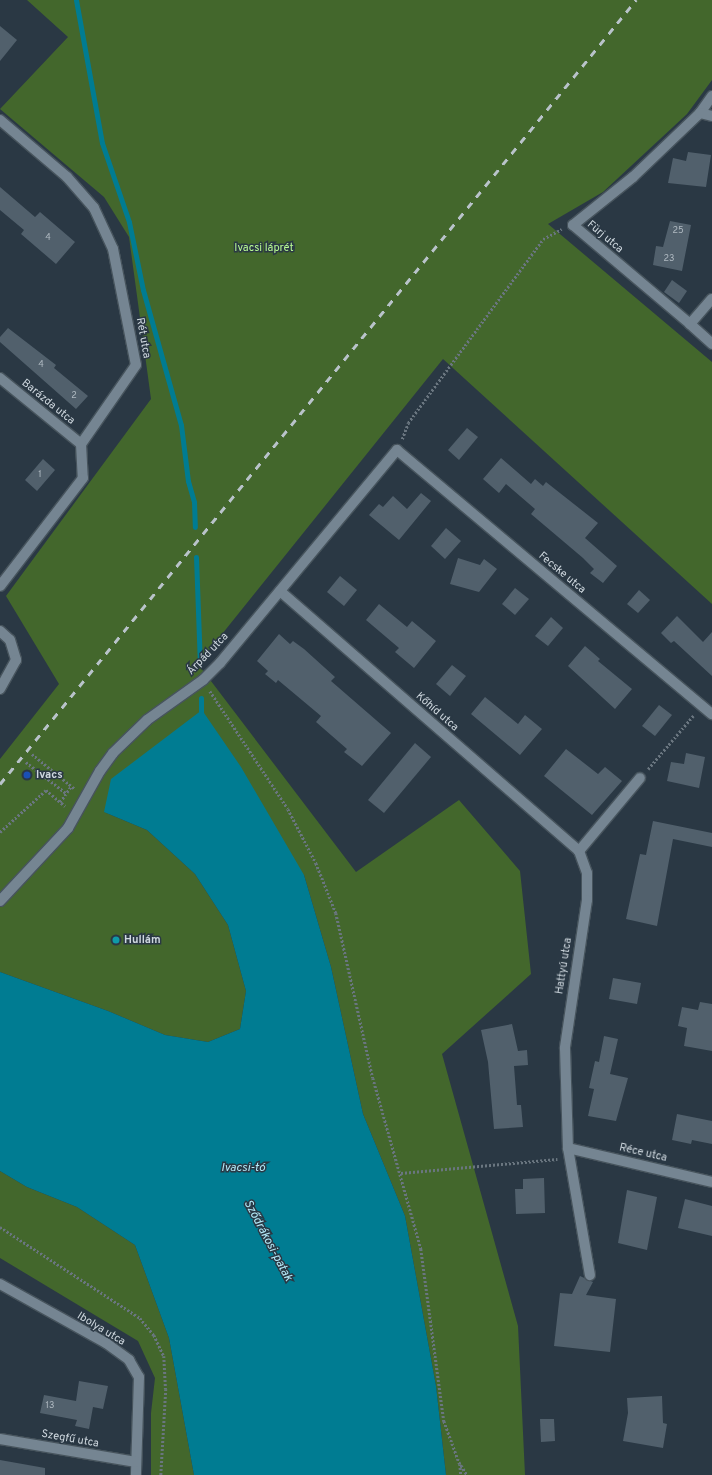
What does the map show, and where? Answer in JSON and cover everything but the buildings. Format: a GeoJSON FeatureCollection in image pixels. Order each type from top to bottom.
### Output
{"type":"FeatureCollection","features":[{"type":"Feature","properties":{"kind":"street","name":"Fürj utca"},"geometry":{"type":"LineString","coordinates":[[712,96],[700,113],[634,177],[572,225],[712,344]]}},
{"type":"Feature","properties":{"kind":"street"},"geometry":{"type":"LineString","coordinates":[[700,113],[712,116]]}},
{"type":"Feature","properties":{"kind":"street","name":"Rét utca"},"geometry":{"type":"LineString","coordinates":[[0,120],[67,177],[94,208],[113,249],[136,365],[81,444]]}},
{"type":"Feature","properties":{"kind":"street"},"geometry":{"type":"LineString","coordinates":[[690,324],[712,299]]}},
{"type":"Feature","properties":{"kind":"street","name":"Barázda utca"},"geometry":{"type":"LineString","coordinates":[[0,378],[81,444]]}},
{"type":"Feature","properties":{"kind":"street"},"geometry":{"type":"LineString","coordinates":[[0,586],[83,478],[81,444]]}},
{"type":"Feature","properties":{"kind":"street","name":"Árpád utca"},"geometry":{"type":"LineString","coordinates":[[0,901],[58,839],[76,816],[100,771],[126,739],[165,705],[203,680],[280,591],[397,450]]}},
{"type":"Feature","properties":{"kind":"street","name":"Fecske utca"},"geometry":{"type":"LineString","coordinates":[[397,450],[712,714]]}},
{"type":"Feature","properties":{"kind":"street","name":"Kőhíd utca"},"geometry":{"type":"LineString","coordinates":[[280,591],[579,851]]}},
{"type":"Feature","properties":{"kind":"street"},"geometry":{"type":"LineString","coordinates":[[0,631],[10,640],[16,660],[0,689]]}},
{"type":"Feature","properties":{"kind":"street"},"geometry":{"type":"LineString","coordinates":[[579,851],[640,778]]}},
{"type":"Feature","properties":{"kind":"street","name":"Hattyú utca"},"geometry":{"type":"LineString","coordinates":[[579,851],[587,873],[587,900],[564,1048],[569,1153],[590,1275]]}},
{"type":"Feature","properties":{"kind":"street","name":"Réce utca"},"geometry":{"type":"LineString","coordinates":[[569,1153],[712,1182]]}},
{"type":"Feature","properties":{"kind":"street","name":"Ibolya utca"},"geometry":{"type":"LineString","coordinates":[[0,1284],[106,1343],[129,1360],[139,1377],[136,1475]]}},
{"type":"Feature","properties":{"kind":"street","name":"Szegfű utca"},"geometry":{"type":"LineString","coordinates":[[0,1439],[136,1462]]}},
{"type":"Feature","properties":{"kind":"path"},"geometry":{"type":"LineString","coordinates":[[397,450],[408,423],[543,238],[552,232],[572,225]]}},
{"type":"Feature","properties":{"kind":"path"},"geometry":{"type":"LineString","coordinates":[[203,680],[258,761],[316,863],[336,914],[374,1078],[421,1249],[444,1422],[459,1462],[467,1475]]}},
{"type":"Feature","properties":{"kind":"path"},"geometry":{"type":"LineString","coordinates":[[640,778],[702,706]]}},
{"type":"Feature","properties":{"kind":"path"},"geometry":{"type":"LineString","coordinates":[[32,754],[71,786],[60,802]]}},
{"type":"Feature","properties":{"kind":"path"},"geometry":{"type":"LineString","coordinates":[[26,762],[66,793]]}},
{"type":"Feature","properties":{"kind":"path"},"geometry":{"type":"LineString","coordinates":[[0,832],[46,790],[76,816]]}},
{"type":"Feature","properties":{"kind":"path"},"geometry":{"type":"LineString","coordinates":[[401,1173],[569,1153]]}},
{"type":"Feature","properties":{"kind":"path"},"geometry":{"type":"LineString","coordinates":[[459,1462],[461,1475]]}},
{"type":"Feature","properties":{"kind":"green space","name":"Ivacsi láprét"},"geometry":{"type":"Polygon","coordinates":[[[27,0],[712,0],[712,80],[687,114],[603,192],[548,224],[712,362],[712,604],[443,359],[198,664],[356,872],[459,800],[520,871],[531,974],[442,1054],[518,1326],[525,1475],[446,1475],[436,1386],[405,1216],[363,1114],[331,967],[304,875],[104,812],[147,830],[195,874],[228,925],[246,991],[240,1029],[208,1042],[165,1035],[108,1011],[0,972],[0,759],[59,684],[6,596],[151,399],[129,237],[104,197],[0,109],[68,37],[27,0]]]}},
{"type":"Feature","properties":{"kind":"green space"},"geometry":{"type":"Polygon","coordinates":[[[0,1171],[27,1187],[77,1207],[135,1245],[169,1338],[194,1475],[151,1475],[151,1413],[155,1378],[138,1341],[0,1258],[0,1171]]]}},
{"type":"Feature","properties":{"kind":"water","name":"Ivacsi-tó"},"geometry":{"type":"Polygon","coordinates":[[[202,710],[241,767],[304,875],[331,967],[363,1114],[405,1216],[436,1386],[446,1475],[194,1475],[169,1338],[135,1245],[77,1207],[27,1187],[0,1171],[0,972],[108,1011],[165,1035],[208,1042],[240,1029],[246,991],[228,925],[195,874],[147,830],[104,812],[111,779],[202,710]]]}},
{"type":"Feature","properties":{"kind":"waterway"},"geometry":{"type":"LineString","coordinates":[[76,0],[102,143],[129,222],[143,290],[181,425],[188,481],[194,502],[195,527]]}},
{"type":"Feature","properties":{"kind":"waterway"},"geometry":{"type":"LineString","coordinates":[[196,557],[200,664]]}},
{"type":"Feature","properties":{"kind":"waterway"},"geometry":{"type":"LineString","coordinates":[[201,698],[201,717]]}},
{"type":"Feature","properties":{"kind":"railway"},"geometry":{"type":"LineString","coordinates":[[0,784],[636,0]]}},
{"type":"Feature","properties":{"kind":"place","name":"Ivacs"},"geometry":{"type":"Point","coordinates":[27,775]}},
{"type":"Feature","properties":{"kind":"place","name":"Hullám"},"geometry":{"type":"Point","coordinates":[116,940]}},
{"type":"Feature","properties":{"kind":"water label","name":"Sződrákosi-patak"},"geometry":{"type":"Point","coordinates":[267,1241]}}]}
